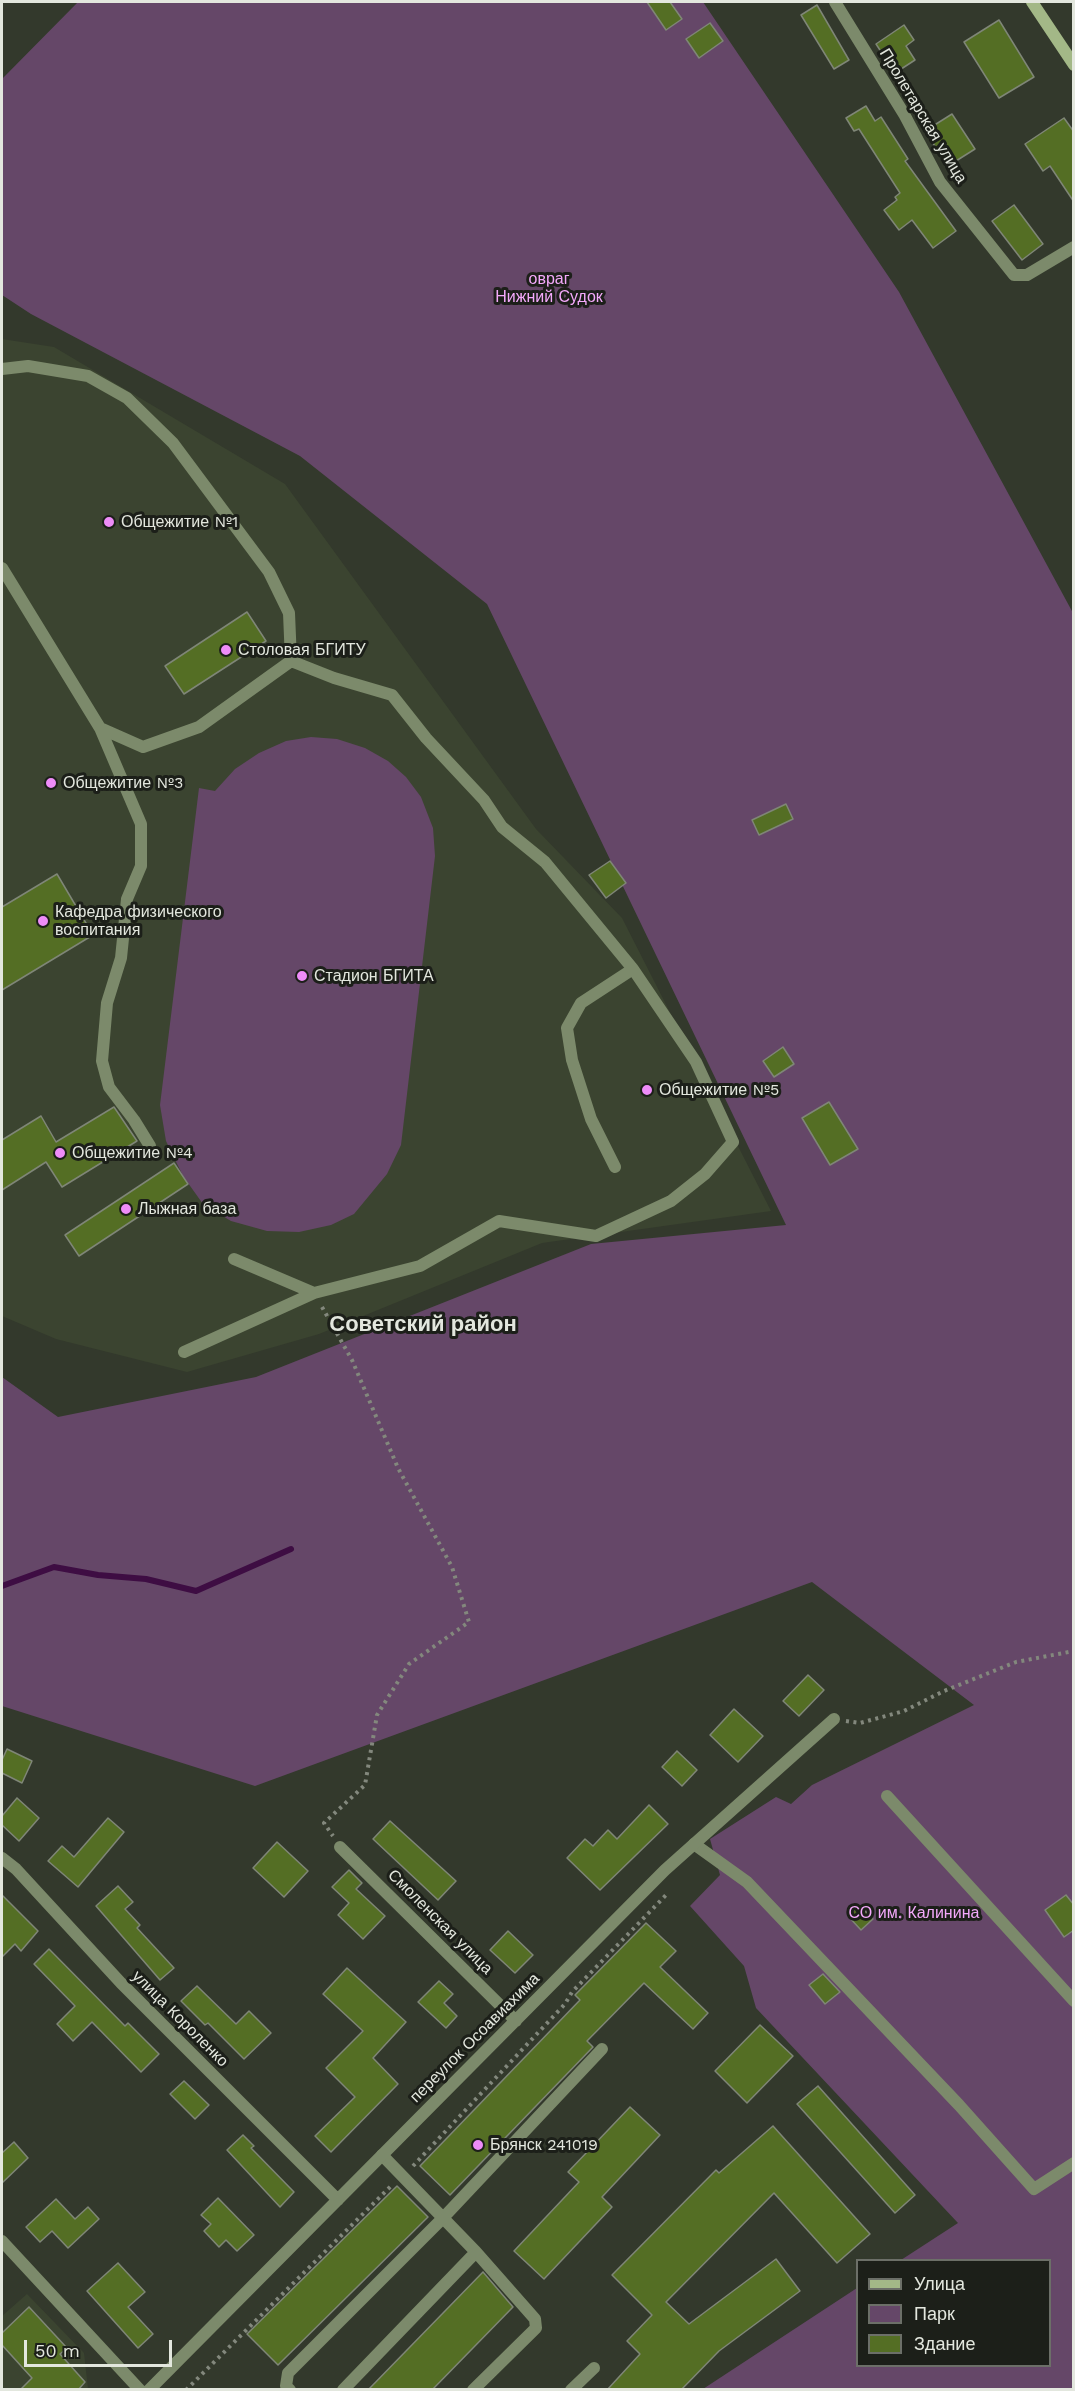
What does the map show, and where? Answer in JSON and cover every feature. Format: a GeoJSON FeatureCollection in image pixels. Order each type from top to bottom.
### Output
{"type":"FeatureCollection","features":[{"type":"Feature","properties":{"kind":"main road"},"geometry":{"type":"LineString","coordinates":[[1032,2],[1074,65]]}},
{"type":"Feature","properties":{"kind":"street","name":"Пролетарская улица"},"geometry":{"type":"LineString","coordinates":[[835,2],[904,114],[940,183],[1014,276],[1027,276],[1074,247]]}},
{"type":"Feature","properties":{"kind":"street"},"geometry":{"type":"LineString","coordinates":[[2,369],[27,366],[88,376],[127,398],[173,443],[269,572],[289,613],[291,661]]}},
{"type":"Feature","properties":{"kind":"street"},"geometry":{"type":"LineString","coordinates":[[2,568],[99,728],[141,824],[141,866],[127,899],[122,958],[107,1003],[102,1061],[109,1087],[150,1146]]}},
{"type":"Feature","properties":{"kind":"street"},"geometry":{"type":"LineString","coordinates":[[99,728],[143,747],[199,727],[291,661]]}},
{"type":"Feature","properties":{"kind":"street"},"geometry":{"type":"LineString","coordinates":[[184,1352],[314,1293],[420,1266],[499,1221],[596,1236],[671,1201],[705,1174],[733,1142],[696,1062],[633,969],[544,862],[502,827],[484,800],[426,738],[392,695],[334,678],[291,661]]}},
{"type":"Feature","properties":{"kind":"street"},"geometry":{"type":"LineString","coordinates":[[615,1167],[591,1119],[572,1060],[567,1028],[581,1003],[633,969]]}},
{"type":"Feature","properties":{"kind":"street"},"geometry":{"type":"LineString","coordinates":[[234,1259],[314,1293]]}},
{"type":"Feature","properties":{"kind":"street","name":"переулок Осоавиахима"},"geometry":{"type":"LineString","coordinates":[[149,2390],[694,1844],[834,1719]]}},
{"type":"Feature","properties":{"kind":"street"},"geometry":{"type":"LineString","coordinates":[[887,1796],[1074,2001]]}},
{"type":"Feature","properties":{"kind":"street"},"geometry":{"type":"LineString","coordinates":[[694,1844],[747,1882],[959,2105],[1034,2189],[1074,2163]]}},
{"type":"Feature","properties":{"kind":"street","name":"Смоленская улица"},"geometry":{"type":"LineString","coordinates":[[340,1847],[516,2021]]}},
{"type":"Feature","properties":{"kind":"street","name":"улица Короленко"},"geometry":{"type":"LineString","coordinates":[[2,1858],[16,1869],[129,1992],[338,2200]]}},
{"type":"Feature","properties":{"kind":"street"},"geometry":{"type":"LineString","coordinates":[[290,2390],[286,2386],[288,2373],[443,2218],[602,2049]]}},
{"type":"Feature","properties":{"kind":"street"},"geometry":{"type":"LineString","coordinates":[[382,2155],[530,2310],[537,2324],[536,2328],[473,2390]]}},
{"type":"Feature","properties":{"kind":"street"},"geometry":{"type":"LineString","coordinates":[[2,2241],[140,2390]]}},
{"type":"Feature","properties":{"kind":"street"},"geometry":{"type":"LineString","coordinates":[[343,2390],[476,2252]]}},
{"type":"Feature","properties":{"kind":"street"},"geometry":{"type":"LineString","coordinates":[[571,2390],[594,2368]]}},
{"type":"Feature","properties":{"kind":"path"},"geometry":{"type":"LineString","coordinates":[[314,1293],[352,1360],[398,1468],[452,1567],[469,1622],[409,1664],[377,1715],[365,1785],[324,1823],[340,1847]]}},
{"type":"Feature","properties":{"kind":"path"},"geometry":{"type":"LineString","coordinates":[[834,1719],[860,1723],[904,1711],[944,1691],[1016,1662],[1074,1651]]}},
{"type":"Feature","properties":{"kind":"path"},"geometry":{"type":"LineString","coordinates":[[186,2390],[401,2175],[420,2160],[565,2004],[572,1992],[668,1893]]}},
{"type":"Feature","properties":{"kind":"shaded area"},"geometry":{"type":"Polygon","coordinates":[[[2,339],[54,347],[285,484],[536,829],[622,918],[771,1211],[542,1243],[319,1334],[187,1372],[56,1339],[2,1316],[2,339]]]}},
{"type":"Feature","properties":{"kind":"shaded area"},"geometry":{"type":"Polygon","coordinates":[[[27,2294],[84,2353],[88,2389],[2,2389],[2,2316],[27,2294]]]}},
{"type":"Feature","properties":{"kind":"green space","name":"овраг Нижний Судок"},"geometry":{"type":"Polygon","coordinates":[[[78,2],[703,2],[899,292],[1073,613],[1073,2389],[703,2389],[856,2289],[856,2367],[1051,2367],[1051,2259],[903,2259],[958,2223],[756,2008],[744,1966],[690,1906],[720,1875],[710,1839],[776,1797],[791,1804],[812,1785],[974,1705],[812,1582],[255,1786],[2,1706],[2,1377],[58,1417],[256,1377],[591,1244],[786,1225],[487,604],[300,456],[31,314],[2,295],[2,79],[78,2]]]}},
{"type":"Feature","properties":{"kind":"green space"},"geometry":{"type":"Polygon","coordinates":[[[311,737],[337,739],[365,748],[388,761],[406,777],[421,797],[433,828],[435,856],[401,1145],[387,1174],[354,1214],[331,1225],[299,1232],[267,1231],[231,1221],[203,1204],[183,1176],[166,1141],[160,1105],[199,788],[215,791],[235,769],[259,753],[286,741],[311,737]]]}},
{"type":"Feature","properties":{"kind":"building"},"geometry":{"type":"Polygon","coordinates":[[[647,2],[670,2],[682,19],[666,30],[647,2]]]}},
{"type":"Feature","properties":{"kind":"building"},"geometry":{"type":"Polygon","coordinates":[[[817,5],[849,60],[834,69],[801,15],[817,5]]]}},
{"type":"Feature","properties":{"kind":"building"},"geometry":{"type":"Polygon","coordinates":[[[999,20],[1034,77],[999,98],[964,42],[999,20]]]}},
{"type":"Feature","properties":{"kind":"building"},"geometry":{"type":"Polygon","coordinates":[[[710,23],[723,41],[699,58],[686,39],[710,23]]]}},
{"type":"Feature","properties":{"kind":"building"},"geometry":{"type":"Polygon","coordinates":[[[904,25],[914,40],[906,46],[915,60],[895,73],[876,44],[904,25]]]}},
{"type":"Feature","properties":{"kind":"building"},"geometry":{"type":"Polygon","coordinates":[[[866,106],[875,121],[881,117],[908,159],[905,161],[956,231],[933,248],[912,220],[899,230],[884,210],[897,200],[895,197],[900,193],[859,129],[854,131],[846,118],[866,106]]]}},
{"type":"Feature","properties":{"kind":"building"},"geometry":{"type":"Polygon","coordinates":[[[952,114],[975,149],[948,166],[925,131],[952,114]]]}},
{"type":"Feature","properties":{"kind":"building"},"geometry":{"type":"Polygon","coordinates":[[[1064,118],[1074,132],[1074,202],[1050,166],[1043,171],[1025,144],[1064,118]]]}},
{"type":"Feature","properties":{"kind":"building"},"geometry":{"type":"Polygon","coordinates":[[[1014,205],[1043,244],[1022,260],[992,221],[1014,205]]]}},
{"type":"Feature","properties":{"kind":"building"},"geometry":{"type":"Polygon","coordinates":[[[247,612],[266,641],[184,694],[165,666],[247,612]]]}},
{"type":"Feature","properties":{"kind":"building"},"geometry":{"type":"Polygon","coordinates":[[[786,804],[793,819],[759,835],[752,820],[786,804]]]}},
{"type":"Feature","properties":{"kind":"building"},"geometry":{"type":"Polygon","coordinates":[[[610,861],[626,883],[606,898],[589,875],[610,861]]]}},
{"type":"Feature","properties":{"kind":"building","name":"Кафедра физического воспитания"},"geometry":{"type":"Polygon","coordinates":[[[57,874],[93,935],[2,990],[2,907],[57,874]]]}},
{"type":"Feature","properties":{"kind":"building"},"geometry":{"type":"Polygon","coordinates":[[[783,1047],[794,1064],[774,1077],[763,1061],[783,1047]]]}},
{"type":"Feature","properties":{"kind":"building"},"geometry":{"type":"Polygon","coordinates":[[[829,1102],[858,1149],[830,1165],[802,1118],[829,1102]]]}},
{"type":"Feature","properties":{"kind":"building","name":"Общежитие №4"},"geometry":{"type":"Polygon","coordinates":[[[114,1107],[137,1141],[62,1187],[46,1162],[2,1190],[2,1140],[41,1116],[56,1142],[114,1107]]]}},
{"type":"Feature","properties":{"kind":"building","name":"Лыжная база"},"geometry":{"type":"Polygon","coordinates":[[[174,1163],[188,1184],[79,1256],[65,1235],[174,1163]]]}},
{"type":"Feature","properties":{"kind":"building"},"geometry":{"type":"Polygon","coordinates":[[[808,1675],[824,1690],[799,1716],[783,1701],[808,1675]]]}},
{"type":"Feature","properties":{"kind":"building"},"geometry":{"type":"Polygon","coordinates":[[[734,1709],[763,1736],[738,1762],[710,1735],[734,1709]]]}},
{"type":"Feature","properties":{"kind":"building"},"geometry":{"type":"Polygon","coordinates":[[[7,1749],[32,1761],[22,1783],[2,1773],[2,1760],[7,1749]]]}},
{"type":"Feature","properties":{"kind":"building"},"geometry":{"type":"Polygon","coordinates":[[[677,1751],[697,1770],[682,1786],[662,1767],[677,1751]]]}},
{"type":"Feature","properties":{"kind":"building"},"geometry":{"type":"Polygon","coordinates":[[[17,1798],[39,1818],[19,1841],[2,1825],[2,1816],[17,1798]]]}},
{"type":"Feature","properties":{"kind":"building"},"geometry":{"type":"Polygon","coordinates":[[[649,1805],[668,1824],[600,1890],[567,1858],[585,1839],[593,1846],[608,1830],[617,1839],[649,1805]]]}},
{"type":"Feature","properties":{"kind":"building"},"geometry":{"type":"Polygon","coordinates":[[[108,1818],[124,1832],[78,1887],[48,1861],[62,1846],[74,1857],[108,1818]]]}},
{"type":"Feature","properties":{"kind":"building"},"geometry":{"type":"Polygon","coordinates":[[[390,1821],[456,1881],[438,1900],[373,1839],[390,1821]]]}},
{"type":"Feature","properties":{"kind":"building"},"geometry":{"type":"Polygon","coordinates":[[[277,1842],[308,1871],[284,1897],[253,1868],[277,1842]]]}},
{"type":"Feature","properties":{"kind":"building"},"geometry":{"type":"Polygon","coordinates":[[[349,1870],[362,1883],[356,1889],[385,1916],[363,1939],[338,1915],[349,1903],[332,1887],[349,1870]]]}},
{"type":"Feature","properties":{"kind":"building"},"geometry":{"type":"Polygon","coordinates":[[[118,1886],[133,1902],[125,1909],[140,1925],[137,1928],[174,1968],[160,1980],[96,1906],[118,1886]]]}},
{"type":"Feature","properties":{"kind":"building"},"geometry":{"type":"Polygon","coordinates":[[[2,1895],[38,1931],[21,1951],[15,1944],[2,1957],[2,1895]]]}},
{"type":"Feature","properties":{"kind":"building"},"geometry":{"type":"Polygon","coordinates":[[[1066,1895],[1074,1905],[1074,1930],[1064,1937],[1045,1910],[1066,1895]]]}},
{"type":"Feature","properties":{"kind":"building"},"geometry":{"type":"Polygon","coordinates":[[[859,1905],[873,1919],[861,1930],[848,1916],[859,1905]]]}},
{"type":"Feature","properties":{"kind":"building"},"geometry":{"type":"Polygon","coordinates":[[[646,1923],[676,1951],[660,1967],[708,2013],[693,2029],[644,1983],[587,2041],[593,2047],[450,2195],[420,2166],[580,2000],[575,1995],[646,1923]]]}},
{"type":"Feature","properties":{"kind":"building"},"geometry":{"type":"Polygon","coordinates":[[[508,1931],[533,1955],[515,1973],[490,1950],[508,1931]]]}},
{"type":"Feature","properties":{"kind":"building"},"geometry":{"type":"Polygon","coordinates":[[[49,1949],[125,2026],[128,2023],[159,2054],[141,2072],[92,2022],[73,2041],[57,2024],[75,2006],[34,1964],[49,1949]]]}},
{"type":"Feature","properties":{"kind":"building"},"geometry":{"type":"Polygon","coordinates":[[[347,1968],[406,2022],[373,2058],[398,2084],[331,2152],[315,2136],[355,2097],[326,2068],[363,2031],[323,1994],[347,1968]]]}},
{"type":"Feature","properties":{"kind":"building"},"geometry":{"type":"Polygon","coordinates":[[[823,1974],[840,1992],[825,2004],[809,1985],[823,1974]]]}},
{"type":"Feature","properties":{"kind":"building"},"geometry":{"type":"Polygon","coordinates":[[[439,1981],[453,1994],[444,2003],[457,2016],[446,2028],[418,2002],[439,1981]]]}},
{"type":"Feature","properties":{"kind":"building"},"geometry":{"type":"Polygon","coordinates":[[[197,1986],[236,2024],[249,2011],[271,2033],[244,2059],[208,2023],[205,2025],[181,2001],[197,1986]]]}},
{"type":"Feature","properties":{"kind":"building"},"geometry":{"type":"Polygon","coordinates":[[[760,2025],[793,2056],[747,2103],[715,2071],[760,2025]]]}},
{"type":"Feature","properties":{"kind":"building"},"geometry":{"type":"Polygon","coordinates":[[[184,2081],[209,2105],[195,2119],[170,2094],[184,2081]]]}},
{"type":"Feature","properties":{"kind":"building"},"geometry":{"type":"Polygon","coordinates":[[[818,2086],[915,2195],[895,2213],[797,2104],[818,2086]]]}},
{"type":"Feature","properties":{"kind":"building"},"geometry":{"type":"Polygon","coordinates":[[[630,2107],[660,2135],[602,2197],[612,2207],[544,2279],[514,2251],[579,2182],[568,2172],[630,2107]]]}},
{"type":"Feature","properties":{"kind":"building"},"geometry":{"type":"Polygon","coordinates":[[[773,2126],[870,2234],[837,2263],[774,2193],[666,2302],[689,2324],[776,2259],[800,2291],[719,2351],[681,2390],[607,2390],[640,2354],[627,2341],[652,2315],[612,2275],[716,2170],[719,2173],[773,2126]]]}},
{"type":"Feature","properties":{"kind":"building"},"geometry":{"type":"Polygon","coordinates":[[[243,2135],[254,2146],[251,2148],[294,2192],[280,2207],[227,2150],[243,2135]]]}},
{"type":"Feature","properties":{"kind":"building"},"geometry":{"type":"Polygon","coordinates":[[[14,2142],[28,2158],[2,2183],[2,2153],[14,2142]]]}},
{"type":"Feature","properties":{"kind":"building"},"geometry":{"type":"Polygon","coordinates":[[[397,2186],[428,2217],[278,2365],[247,2334],[397,2186]]]}},
{"type":"Feature","properties":{"kind":"building"},"geometry":{"type":"Polygon","coordinates":[[[218,2198],[254,2235],[237,2251],[226,2240],[219,2247],[204,2231],[211,2224],[201,2215],[218,2198]]]}},
{"type":"Feature","properties":{"kind":"building"},"geometry":{"type":"Polygon","coordinates":[[[56,2199],[75,2219],[88,2207],[99,2219],[68,2248],[52,2231],[40,2242],[26,2227],[56,2199]]]}},
{"type":"Feature","properties":{"kind":"building"},"geometry":{"type":"Polygon","coordinates":[[[118,2263],[145,2292],[128,2307],[153,2334],[138,2348],[87,2291],[118,2263]]]}},
{"type":"Feature","properties":{"kind":"building"},"geometry":{"type":"Polygon","coordinates":[[[483,2272],[513,2307],[432,2390],[368,2390],[483,2272]]]}},
{"type":"Feature","properties":{"kind":"building"},"geometry":{"type":"Polygon","coordinates":[[[29,2307],[67,2348],[60,2354],[85,2382],[78,2390],[20,2390],[32,2378],[2,2345],[2,2333],[29,2307]]]}},
{"type":"Feature","properties":{"kind":"waterway"},"geometry":{"type":"LineString","coordinates":[[2,1586],[54,1567],[98,1575],[146,1579],[196,1591],[291,1549]]}},
{"type":"Feature","properties":{"kind":"place","name":"Общежитие №1"},"geometry":{"type":"Point","coordinates":[109,522]}},
{"type":"Feature","properties":{"kind":"place","name":"Столовая БГИТУ"},"geometry":{"type":"Point","coordinates":[226,650]}},
{"type":"Feature","properties":{"kind":"place","name":"Общежитие №3"},"geometry":{"type":"Point","coordinates":[51,783]}},
{"type":"Feature","properties":{"kind":"place","name":"Кафедра физического воспитания"},"geometry":{"type":"Point","coordinates":[43,921]}},
{"type":"Feature","properties":{"kind":"place","name":"Стадион БГИТА"},"geometry":{"type":"Point","coordinates":[302,976]}},
{"type":"Feature","properties":{"kind":"place","name":"Общежитие №5"},"geometry":{"type":"Point","coordinates":[647,1090]}},
{"type":"Feature","properties":{"kind":"place","name":"Общежитие №4"},"geometry":{"type":"Point","coordinates":[60,1153]}},
{"type":"Feature","properties":{"kind":"place","name":"Лыжная база"},"geometry":{"type":"Point","coordinates":[126,1209]}},
{"type":"Feature","properties":{"kind":"place","name":"Брянск 241019"},"geometry":{"type":"Point","coordinates":[478,2145]}},
{"type":"Feature","properties":{"kind":"district","name":"Советский район"},"geometry":{"type":"Point","coordinates":[423,1325]}},
{"type":"Feature","properties":{"kind":"park label","name":"СО им. Калинина"},"geometry":{"type":"Point","coordinates":[914,1913]}}]}
